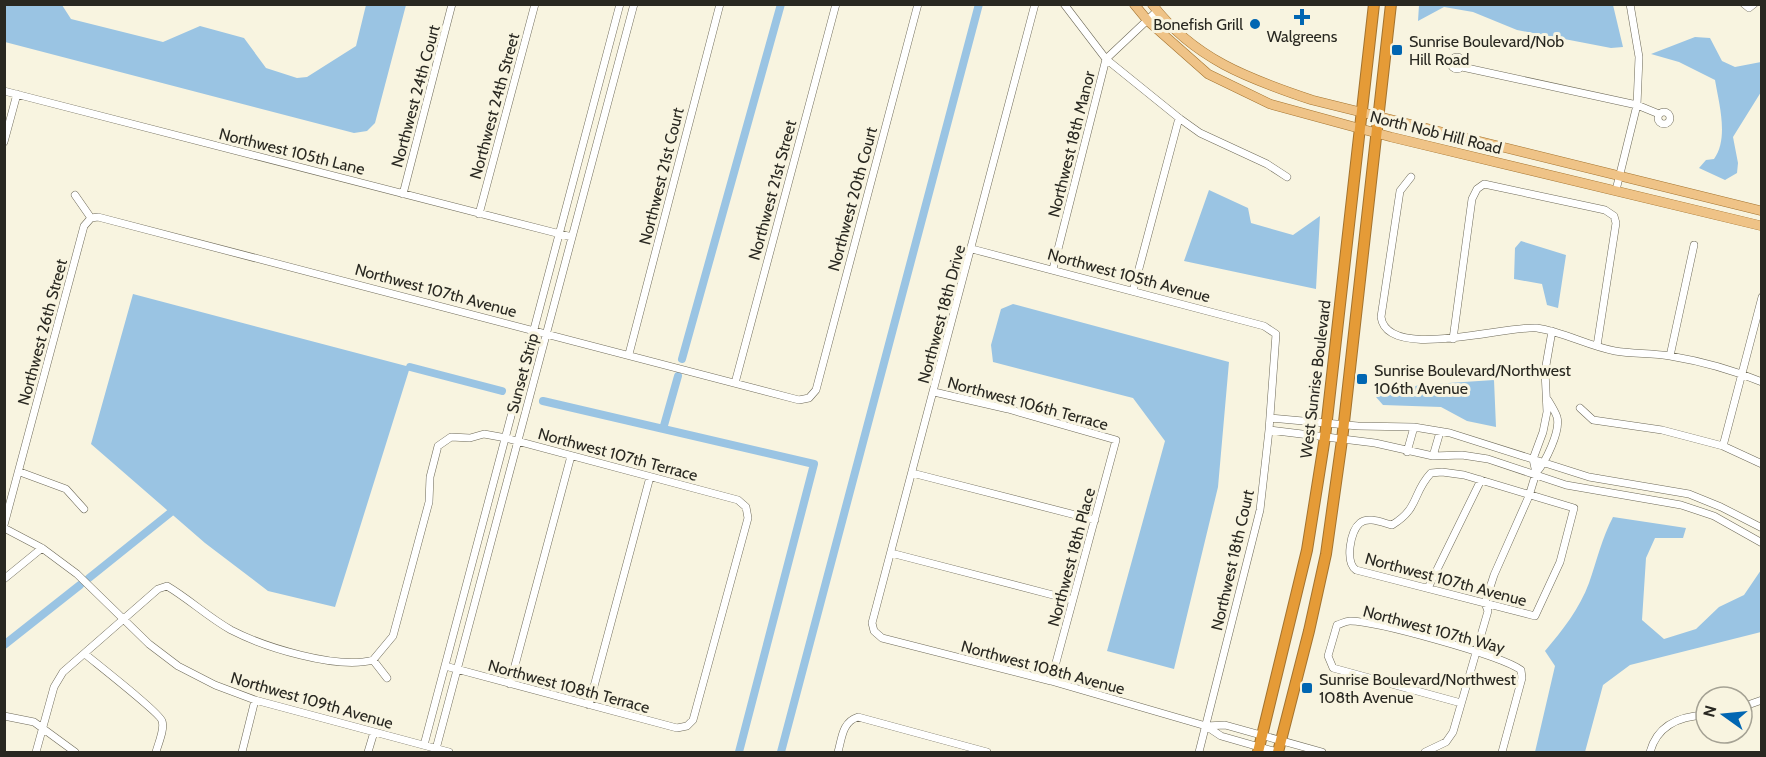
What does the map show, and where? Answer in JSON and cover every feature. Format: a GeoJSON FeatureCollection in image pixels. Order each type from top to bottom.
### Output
{"type":"FeatureCollection","features":[{"type":"Feature","properties":{"kind":"highway","name":"West Sunrise Boulevard"},"geometry":{"type":"LineString","coordinates":[[1260,745],[1307,550],[1325,437],[1358,128],[1374,4]]}},
{"type":"Feature","properties":{"kind":"highway","name":"West Sunrise Boulevard"},"geometry":{"type":"LineString","coordinates":[[1277,753],[1326,554],[1344,425],[1391,4]]}},
{"type":"Feature","properties":{"kind":"main road","name":"North Nob Hill Road"},"geometry":{"type":"LineString","coordinates":[[1134,4],[1148,21],[1189,59],[1230,87],[1278,106],[1377,134],[1761,226]]}},
{"type":"Feature","properties":{"kind":"main road","name":"North Nob Hill Road"},"geometry":{"type":"LineString","coordinates":[[1155,8],[1203,52],[1236,73],[1312,100],[1761,211]]}},
{"type":"Feature","properties":{"kind":"street","name":"Northwest 24th Court"},"geometry":{"type":"LineString","coordinates":[[403,194],[453,4]]}},
{"type":"Feature","properties":{"kind":"street","name":"Northwest 24th Street"},"geometry":{"type":"LineString","coordinates":[[479,214],[535,4]]}},
{"type":"Feature","properties":{"kind":"street","name":"Sunset Strip"},"geometry":{"type":"LineString","coordinates":[[424,746],[620,4]]}},
{"type":"Feature","properties":{"kind":"street","name":"Sunset Strip"},"geometry":{"type":"LineString","coordinates":[[436,749],[634,4]]}},
{"type":"Feature","properties":{"kind":"street","name":"Northwest 21st Court"},"geometry":{"type":"LineString","coordinates":[[629,354],[720,4]]}},
{"type":"Feature","properties":{"kind":"street","name":"Northwest 21st Street"},"geometry":{"type":"LineString","coordinates":[[735,383],[836,4]]}},
{"type":"Feature","properties":{"kind":"street","name":"Northwest 20th Court"},"geometry":{"type":"LineString","coordinates":[[809,398],[816,390],[918,4]]}},
{"type":"Feature","properties":{"kind":"street","name":"Northwest 18th Drive"},"geometry":{"type":"LineString","coordinates":[[874,631],[872,622],[1035,4]]}},
{"type":"Feature","properties":{"kind":"street"},"geometry":{"type":"LineString","coordinates":[[1064,4],[1106,59],[1179,118],[1200,133],[1267,164],[1287,177]]}},
{"type":"Feature","properties":{"kind":"street"},"geometry":{"type":"LineString","coordinates":[[1616,190],[1637,105],[1639,57],[1630,4]]}},
{"type":"Feature","properties":{"kind":"street"},"geometry":{"type":"LineString","coordinates":[[1744,4],[1749,8],[1754,4]]}},
{"type":"Feature","properties":{"kind":"street","name":"Northwest 18th Manor"},"geometry":{"type":"LineString","coordinates":[[1053,269],[1106,59],[1148,21],[1155,8]]}},
{"type":"Feature","properties":{"kind":"street"},"geometry":{"type":"LineString","coordinates":[[1462,67],[1471,71],[1637,105],[1659,114]]}},
{"type":"Feature","properties":{"kind":"street","name":"Northwest 105th Lane"},"geometry":{"type":"LineString","coordinates":[[4,91],[572,237]]}},
{"type":"Feature","properties":{"kind":"street"},"geometry":{"type":"LineString","coordinates":[[4,142],[17,94]]}},
{"type":"Feature","properties":{"kind":"street"},"geometry":{"type":"LineString","coordinates":[[1133,291],[1179,118]]}},
{"type":"Feature","properties":{"kind":"street"},"geometry":{"type":"LineString","coordinates":[[1411,177],[1400,190],[1381,316],[1382,326],[1390,333],[1414,338],[1453,339],[1509,328],[1552,331],[1622,352],[1670,356],[1741,374],[1761,382]]}},
{"type":"Feature","properties":{"kind":"street"},"geometry":{"type":"LineString","coordinates":[[1453,339],[1472,199],[1484,184],[1605,210],[1614,216],[1615,234],[1598,346]]}},
{"type":"Feature","properties":{"kind":"street"},"geometry":{"type":"LineString","coordinates":[[75,195],[91,218]]}},
{"type":"Feature","properties":{"kind":"street","name":"Northwest 107th Avenue"},"geometry":{"type":"LineString","coordinates":[[91,218],[98,217],[799,400],[809,398]]}},
{"type":"Feature","properties":{"kind":"street","name":"Northwest 26th Street"},"geometry":{"type":"LineString","coordinates":[[4,526],[84,226],[91,218]]}},
{"type":"Feature","properties":{"kind":"street"},"geometry":{"type":"LineString","coordinates":[[1670,356],[1694,245]]}},
{"type":"Feature","properties":{"kind":"street","name":"Northwest 105th Avenue"},"geometry":{"type":"LineString","coordinates":[[972,249],[1264,326],[1276,334]]}},
{"type":"Feature","properties":{"kind":"street"},"geometry":{"type":"LineString","coordinates":[[1723,446],[1761,297]]}},
{"type":"Feature","properties":{"kind":"street"},"geometry":{"type":"LineString","coordinates":[[1536,473],[1533,459],[1543,432],[1547,412],[1545,392],[1552,331]]}},
{"type":"Feature","properties":{"kind":"street","name":"Northwest 18th Court"},"geometry":{"type":"LineString","coordinates":[[1199,753],[1260,510],[1276,334]]}},
{"type":"Feature","properties":{"kind":"street","name":"Northwest 106th Terrace"},"geometry":{"type":"LineString","coordinates":[[934,392],[1008,409],[1116,440]]}},
{"type":"Feature","properties":{"kind":"street"},"geometry":{"type":"LineString","coordinates":[[1425,753],[1446,742],[1453,732],[1488,611],[1485,603],[1494,575],[1529,496],[1536,473],[1545,464],[1557,419],[1545,392]]}},
{"type":"Feature","properties":{"kind":"street"},"geometry":{"type":"LineString","coordinates":[[1580,408],[1593,420],[1662,430],[1723,446],[1761,464]]}},
{"type":"Feature","properties":{"kind":"street"},"geometry":{"type":"LineString","coordinates":[[1270,418],[1326,424],[1414,427],[1440,432],[1589,477],[1689,494],[1721,507],[1761,528]]}},
{"type":"Feature","properties":{"kind":"street"},"geometry":{"type":"LineString","coordinates":[[1407,452],[1414,427]]}},
{"type":"Feature","properties":{"kind":"street"},"geometry":{"type":"LineString","coordinates":[[1269,430],[1375,443],[1433,456],[1471,456],[1536,473],[1566,485],[1681,505],[1714,516],[1761,543]]}},
{"type":"Feature","properties":{"kind":"street"},"geometry":{"type":"LineString","coordinates":[[1433,456],[1440,432]]}},
{"type":"Feature","properties":{"kind":"street","name":"Northwest 107th Terrace"},"geometry":{"type":"LineString","coordinates":[[373,660],[393,636],[429,502],[430,477],[438,446],[451,437],[470,438],[484,434],[506,438],[738,500],[746,507],[747,518],[693,720],[687,726]]}},
{"type":"Feature","properties":{"kind":"street","name":"Northwest 18th Place"},"geometry":{"type":"LineString","coordinates":[[1051,681],[1116,440]]}},
{"type":"Feature","properties":{"kind":"street"},"geometry":{"type":"LineString","coordinates":[[510,684],[571,456]]}},
{"type":"Feature","properties":{"kind":"street"},"geometry":{"type":"LineString","coordinates":[[20,472],[66,489],[84,509]]}},
{"type":"Feature","properties":{"kind":"street"},"geometry":{"type":"LineString","coordinates":[[912,473],[1095,520]]}},
{"type":"Feature","properties":{"kind":"street","name":"Northwest 107th Avenue"},"geometry":{"type":"LineString","coordinates":[[1481,480],[1464,475],[1431,473],[1424,481],[1413,509],[1406,517],[1392,525],[1368,519],[1360,522],[1348,559],[1350,566],[1356,570],[1535,616],[1560,562],[1574,508],[1529,496]]}},
{"type":"Feature","properties":{"kind":"street"},"geometry":{"type":"LineString","coordinates":[[589,705],[650,477]]}},
{"type":"Feature","properties":{"kind":"street"},"geometry":{"type":"LineString","coordinates":[[1428,588],[1481,480],[1529,496]]}},
{"type":"Feature","properties":{"kind":"street","name":"Northwest 109th Avenue"},"geometry":{"type":"LineString","coordinates":[[4,526],[42,548],[77,574],[122,621],[178,666],[215,685],[255,700],[449,753]]}},
{"type":"Feature","properties":{"kind":"street"},"geometry":{"type":"LineString","coordinates":[[4,579],[42,548]]}},
{"type":"Feature","properties":{"kind":"street"},"geometry":{"type":"LineString","coordinates":[[891,553],[1072,600]]}},
{"type":"Feature","properties":{"kind":"street"},"geometry":{"type":"LineString","coordinates":[[36,753],[54,687],[63,672],[158,590],[167,586],[231,630],[260,642],[339,664],[358,664],[373,660],[387,678]]}},
{"type":"Feature","properties":{"kind":"street","name":"Northwest 107th Way"},"geometry":{"type":"LineString","coordinates":[[1461,703],[1333,668],[1328,656],[1336,625],[1348,621],[1371,624],[1476,651],[1521,670],[1522,678],[1502,753]]}},
{"type":"Feature","properties":{"kind":"street","name":"Northwest 108th Avenue"},"geometry":{"type":"LineString","coordinates":[[874,631],[882,638],[1051,681],[1206,726],[1221,736],[1260,745],[1281,740],[1322,753]]}},
{"type":"Feature","properties":{"kind":"street"},"geometry":{"type":"LineString","coordinates":[[86,654],[119,684],[157,711],[162,720],[156,753]]}},
{"type":"Feature","properties":{"kind":"street","name":"Northwest 108th Terrace"},"geometry":{"type":"LineString","coordinates":[[445,666],[676,728],[687,726]]}},
{"type":"Feature","properties":{"kind":"street"},"geometry":{"type":"LineString","coordinates":[[242,753],[255,700]]}},
{"type":"Feature","properties":{"kind":"street"},"geometry":{"type":"LineString","coordinates":[[4,716],[34,722],[75,753]]}},
{"type":"Feature","properties":{"kind":"street"},"geometry":{"type":"LineString","coordinates":[[838,753],[845,726],[850,719],[858,717],[987,753]]}},
{"type":"Feature","properties":{"kind":"street"},"geometry":{"type":"LineString","coordinates":[[1650,753],[1654,738],[1662,728],[1694,719]]}},
{"type":"Feature","properties":{"kind":"street","name":"Northwest 108th Avenue"},"geometry":{"type":"LineString","coordinates":[[1206,726],[1225,725],[1277,753]]}},
{"type":"Feature","properties":{"kind":"street"},"geometry":{"type":"LineString","coordinates":[[368,753],[374,732]]}},
{"type":"Feature","properties":{"kind":"water"},"geometry":{"type":"Polygon","coordinates":[[[4,5],[62,5],[71,19],[163,42],[200,26],[244,38],[266,68],[297,78],[307,77],[356,46],[366,5],[406,5],[375,123],[367,131],[354,133],[5,42],[4,5]]]}},
{"type":"Feature","properties":{"kind":"water"},"geometry":{"type":"Polygon","coordinates":[[[1419,5],[1613,5],[1623,47],[1611,48],[1517,30],[1473,12],[1444,7],[1418,21],[1419,5]]]}},
{"type":"Feature","properties":{"kind":"water"},"geometry":{"type":"Polygon","coordinates":[[[1695,37],[1710,38],[1722,61],[1735,67],[1761,62],[1761,92],[1733,137],[1738,163],[1737,173],[1725,180],[1699,168],[1706,160],[1714,159],[1721,141],[1722,121],[1715,80],[1679,62],[1651,54],[1695,37]]]}},
{"type":"Feature","properties":{"kind":"water"},"geometry":{"type":"Polygon","coordinates":[[[1209,190],[1248,208],[1251,223],[1293,235],[1320,216],[1316,289],[1184,261],[1209,190]]]}},
{"type":"Feature","properties":{"kind":"water"},"geometry":{"type":"Polygon","coordinates":[[[1521,241],[1566,255],[1558,308],[1547,305],[1542,284],[1514,279],[1515,248],[1521,241]]]}},
{"type":"Feature","properties":{"kind":"water"},"geometry":{"type":"Polygon","coordinates":[[[133,294],[410,367],[335,607],[268,591],[205,543],[91,444],[133,294]]]}},
{"type":"Feature","properties":{"kind":"water"},"geometry":{"type":"Polygon","coordinates":[[[1013,304],[1229,362],[1218,487],[1174,669],[1107,651],[1165,441],[1133,398],[993,362],[991,345],[1001,309],[1013,304]]]}},
{"type":"Feature","properties":{"kind":"water"},"geometry":{"type":"Polygon","coordinates":[[[1494,380],[1496,427],[1467,421],[1441,407],[1383,405],[1376,397],[1393,385],[1408,390],[1418,385],[1494,380]]]}},
{"type":"Feature","properties":{"kind":"water"},"geometry":{"type":"Polygon","coordinates":[[[1613,517],[1686,528],[1683,538],[1655,538],[1646,558],[1642,620],[1664,639],[1696,629],[1719,607],[1744,595],[1761,570],[1761,632],[1630,665],[1603,685],[1585,752],[1535,752],[1555,666],[1545,651],[1581,601],[1613,517]]]}},
{"type":"Feature","properties":{"kind":"waterway"},"geometry":{"type":"LineString","coordinates":[[682,359],[781,4]]}},
{"type":"Feature","properties":{"kind":"waterway"},"geometry":{"type":"LineString","coordinates":[[781,752],[979,4]]}},
{"type":"Feature","properties":{"kind":"waterway"},"geometry":{"type":"LineString","coordinates":[[410,367],[502,391]]}},
{"type":"Feature","properties":{"kind":"waterway"},"geometry":{"type":"LineString","coordinates":[[663,429],[678,376]]}},
{"type":"Feature","properties":{"kind":"waterway"},"geometry":{"type":"LineString","coordinates":[[543,401],[814,464],[739,752]]}},
{"type":"Feature","properties":{"kind":"waterway"},"geometry":{"type":"LineString","coordinates":[[89,578],[170,513]]}},
{"type":"Feature","properties":{"kind":"waterway"},"geometry":{"type":"LineString","coordinates":[[4,645],[80,585]]}},
{"type":"Feature","properties":{"kind":"place","name":"Walgreens"},"geometry":{"type":"Point","coordinates":[1302,17]}},
{"type":"Feature","properties":{"kind":"place","name":"Bonefish Grill"},"geometry":{"type":"Point","coordinates":[1255,24]}},
{"type":"Feature","properties":{"kind":"place","name":"Sunrise Boulevard/Nob Hill Road"},"geometry":{"type":"Point","coordinates":[1397,50]}},
{"type":"Feature","properties":{"kind":"place","name":"Sunrise Boulevard/Northwest 106th Avenue"},"geometry":{"type":"Point","coordinates":[1362,379]}},
{"type":"Feature","properties":{"kind":"place","name":"Sunrise Boulevard/Northwest 108th Avenue"},"geometry":{"type":"Point","coordinates":[1307,688]}}]}
